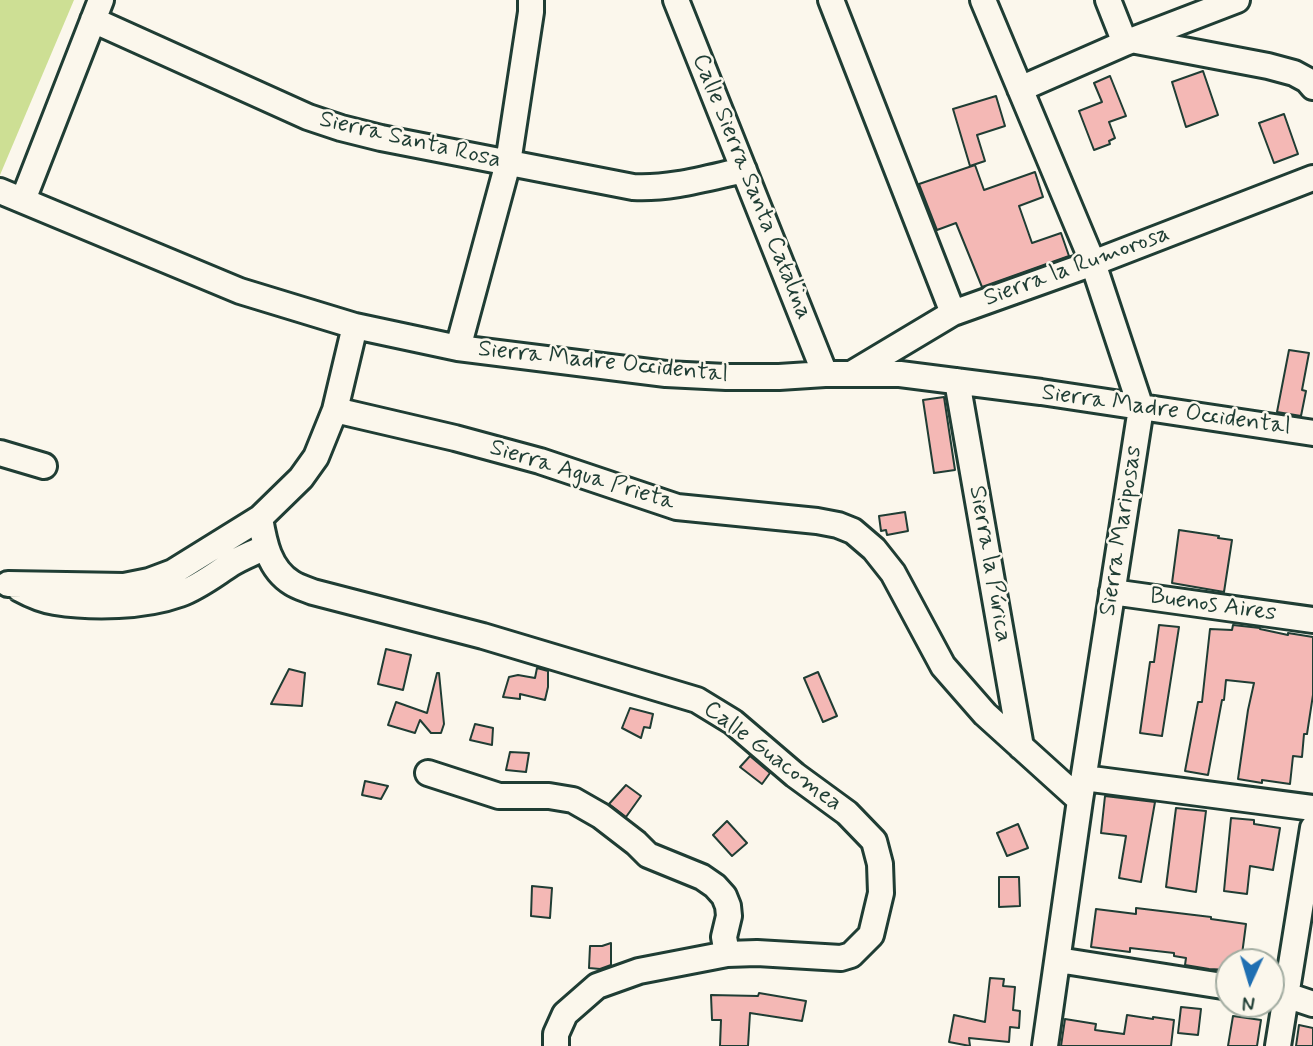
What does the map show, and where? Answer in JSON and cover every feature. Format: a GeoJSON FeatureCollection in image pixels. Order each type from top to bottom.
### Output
{"type":"FeatureCollection","features":[{"type":"Feature","properties":{"kind":"street"},"geometry":{"type":"LineString","coordinates":[[458,348],[508,163],[531,0]]}},
{"type":"Feature","properties":{"kind":"street","name":"Calle Sierra Santa Catalina"},"geometry":{"type":"LineString","coordinates":[[676,0],[825,374]]}},
{"type":"Feature","properties":{"kind":"street"},"geometry":{"type":"LineString","coordinates":[[831,0],[953,313]]}},
{"type":"Feature","properties":{"kind":"street","name":"Sierra Mariposas"},"geometry":{"type":"LineString","coordinates":[[983,0],[1093,263],[1141,408],[1045,1046]]}},
{"type":"Feature","properties":{"kind":"street"},"geometry":{"type":"LineString","coordinates":[[1108,0],[1128,42]]}},
{"type":"Feature","properties":{"kind":"street"},"geometry":{"type":"LineString","coordinates":[[1020,89],[1128,42],[1237,0]]}},
{"type":"Feature","properties":{"kind":"street"},"geometry":{"type":"LineString","coordinates":[[23,200],[97,10]]}},
{"type":"Feature","properties":{"kind":"street","name":"Sierra Santa Rosa"},"geometry":{"type":"LineString","coordinates":[[97,10],[308,117],[381,138],[633,187],[673,186],[744,170]]}},
{"type":"Feature","properties":{"kind":"street"},"geometry":{"type":"LineString","coordinates":[[1128,42],[1268,66],[1294,73],[1310,83]]}},
{"type":"Feature","properties":{"kind":"street","name":"Sierra la Rumorosa"},"geometry":{"type":"LineString","coordinates":[[851,374],[953,313],[1093,263],[1313,178]]}},
{"type":"Feature","properties":{"kind":"street","name":"Sierra Madre Occidental"},"geometry":{"type":"LineString","coordinates":[[0,191],[240,291],[355,326],[458,348],[666,374],[726,377],[900,374],[1313,433]]}},
{"type":"Feature","properties":{"kind":"street"},"geometry":{"type":"LineString","coordinates":[[4,583],[124,586],[149,581],[173,572],[260,518],[301,478],[316,457],[335,410],[355,326]]}},
{"type":"Feature","properties":{"kind":"street","name":"Sierra la Púrica"},"geometry":{"type":"LineString","coordinates":[[957,381],[1021,747]]}},
{"type":"Feature","properties":{"kind":"street","name":"Sierra Agua Prieta"},"geometry":{"type":"LineString","coordinates":[[335,410],[540,461],[677,507],[817,521],[853,531],[874,549],[892,573],[943,666],[985,714],[1021,747],[1082,789]]}},
{"type":"Feature","properties":{"kind":"street"},"geometry":{"type":"LineString","coordinates":[[0,453],[44,467]]}},
{"type":"Feature","properties":{"kind":"street","name":"Calle Guacomea"},"geometry":{"type":"LineString","coordinates":[[260,518],[265,547],[278,572],[292,583],[313,592],[482,636],[697,700],[733,722],[795,775],[847,813],[874,841],[880,864],[881,893],[871,935],[851,955],[841,958],[727,954],[639,971],[597,986],[565,1014],[556,1034],[556,1046]]}},
{"type":"Feature","properties":{"kind":"street"},"geometry":{"type":"LineString","coordinates":[[4,583],[54,602],[94,605],[157,601],[202,584],[233,563],[265,547]]}},
{"type":"Feature","properties":{"kind":"street","name":"Buenos Aires"},"geometry":{"type":"LineString","coordinates":[[1112,592],[1313,620]]}},
{"type":"Feature","properties":{"kind":"street"},"geometry":{"type":"LineString","coordinates":[[428,774],[499,796],[550,796],[573,800],[601,816],[648,855],[702,877],[724,895],[729,916],[724,937],[727,954]]}},
{"type":"Feature","properties":{"kind":"street"},"geometry":{"type":"LineString","coordinates":[[1082,789],[1313,808]]}},
{"type":"Feature","properties":{"kind":"street"},"geometry":{"type":"LineString","coordinates":[[1285,961],[1313,828]]}},
{"type":"Feature","properties":{"kind":"street"},"geometry":{"type":"LineString","coordinates":[[1058,960],[1215,984]]}},
{"type":"Feature","properties":{"kind":"street"},"geometry":{"type":"LineString","coordinates":[[1285,996],[1313,1004]]}},
{"type":"Feature","properties":{"kind":"street"},"geometry":{"type":"LineString","coordinates":[[1278,1018],[1278,1046]]}},
{"type":"Feature","properties":{"kind":"green space"},"geometry":{"type":"Polygon","coordinates":[[[0,0],[74,0],[0,175],[0,0]]]}},
{"type":"Feature","properties":{"kind":"building"},"geometry":{"type":"Polygon","coordinates":[[[1203,71],[1218,115],[1186,127],[1172,82],[1203,71]]]}},
{"type":"Feature","properties":{"kind":"building"},"geometry":{"type":"Polygon","coordinates":[[[1110,76],[1126,116],[1109,122],[1115,138],[1109,141],[1110,144],[1094,150],[1079,111],[1102,102],[1094,83],[1110,76]]]}},
{"type":"Feature","properties":{"kind":"building"},"geometry":{"type":"Polygon","coordinates":[[[996,96],[1005,126],[977,135],[985,161],[970,166],[953,109],[996,96]]]}},
{"type":"Feature","properties":{"kind":"building"},"geometry":{"type":"Polygon","coordinates":[[[1284,114],[1298,154],[1274,163],[1259,123],[1284,114]]]}},
{"type":"Feature","properties":{"kind":"building"},"geometry":{"type":"Polygon","coordinates":[[[975,165],[984,190],[1035,172],[1043,197],[1019,206],[1032,243],[1061,233],[1069,256],[982,287],[956,223],[937,230],[919,184],[975,165]]]}},
{"type":"Feature","properties":{"kind":"building"},"geometry":{"type":"Polygon","coordinates":[[[1289,350],[1309,353],[1302,390],[1306,391],[1301,416],[1277,412],[1289,350]]]}},
{"type":"Feature","properties":{"kind":"building"},"geometry":{"type":"Polygon","coordinates":[[[944,397],[955,470],[934,473],[923,400],[944,397]]]}},
{"type":"Feature","properties":{"kind":"building"},"geometry":{"type":"Polygon","coordinates":[[[905,512],[908,531],[887,535],[886,530],[881,531],[879,516],[905,512]]]}},
{"type":"Feature","properties":{"kind":"building"},"geometry":{"type":"Polygon","coordinates":[[[1179,530],[1232,540],[1224,592],[1172,583],[1179,530]]]}},
{"type":"Feature","properties":{"kind":"building"},"geometry":{"type":"Polygon","coordinates":[[[1159,625],[1179,627],[1162,736],[1140,733],[1150,662],[1154,662],[1159,625]]]}},
{"type":"Feature","properties":{"kind":"building"},"geometry":{"type":"Polygon","coordinates":[[[1233,625],[1313,637],[1313,695],[1307,734],[1304,734],[1302,757],[1293,756],[1290,784],[1238,779],[1254,683],[1226,680],[1208,775],[1185,771],[1198,702],[1202,702],[1210,629],[1232,630],[1233,625]]]}},
{"type":"Feature","properties":{"kind":"building"},"geometry":{"type":"Polygon","coordinates":[[[386,649],[411,655],[403,690],[378,684],[386,649]]]}},
{"type":"Feature","properties":{"kind":"building"},"geometry":{"type":"Polygon","coordinates":[[[537,668],[548,671],[545,700],[520,694],[520,699],[503,697],[509,677],[518,675],[535,678],[537,668]]]}},
{"type":"Feature","properties":{"kind":"building"},"geometry":{"type":"Polygon","coordinates":[[[289,669],[305,673],[302,706],[271,704],[289,669]]]}},
{"type":"Feature","properties":{"kind":"building"},"geometry":{"type":"Polygon","coordinates":[[[818,672],[837,716],[823,722],[804,678],[818,672]]]}},
{"type":"Feature","properties":{"kind":"building"},"geometry":{"type":"Polygon","coordinates":[[[437,673],[444,724],[441,733],[431,733],[420,720],[415,733],[388,725],[396,702],[427,713],[437,673]]]}},
{"type":"Feature","properties":{"kind":"building"},"geometry":{"type":"Polygon","coordinates":[[[630,708],[653,714],[650,728],[644,727],[641,738],[622,728],[630,708]]]}},
{"type":"Feature","properties":{"kind":"building"},"geometry":{"type":"Polygon","coordinates":[[[475,724],[493,728],[492,745],[470,740],[475,724]]]}},
{"type":"Feature","properties":{"kind":"building"},"geometry":{"type":"Polygon","coordinates":[[[510,752],[529,753],[526,772],[506,770],[510,752]]]}},
{"type":"Feature","properties":{"kind":"building"},"geometry":{"type":"Polygon","coordinates":[[[750,756],[770,773],[762,784],[740,767],[750,756]]]}},
{"type":"Feature","properties":{"kind":"building"},"geometry":{"type":"Polygon","coordinates":[[[365,781],[388,786],[381,799],[362,795],[365,781]]]}},
{"type":"Feature","properties":{"kind":"building"},"geometry":{"type":"Polygon","coordinates":[[[626,785],[641,796],[626,817],[609,804],[626,785]]]}},
{"type":"Feature","properties":{"kind":"building"},"geometry":{"type":"Polygon","coordinates":[[[1105,796],[1155,802],[1141,882],[1119,878],[1126,836],[1101,833],[1105,796]]]}},
{"type":"Feature","properties":{"kind":"building"},"geometry":{"type":"Polygon","coordinates":[[[1176,808],[1206,811],[1196,892],[1166,887],[1176,808]]]}},
{"type":"Feature","properties":{"kind":"building"},"geometry":{"type":"Polygon","coordinates":[[[1231,818],[1254,820],[1254,824],[1280,828],[1273,870],[1250,866],[1247,894],[1224,891],[1231,818]]]}},
{"type":"Feature","properties":{"kind":"building"},"geometry":{"type":"Polygon","coordinates":[[[727,821],[747,843],[732,856],[713,835],[727,821]]]}},
{"type":"Feature","properties":{"kind":"building"},"geometry":{"type":"Polygon","coordinates":[[[1018,824],[1028,848],[1007,856],[997,833],[1018,824]]]}},
{"type":"Feature","properties":{"kind":"building"},"geometry":{"type":"Polygon","coordinates":[[[999,877],[1019,877],[1020,906],[999,907],[999,877]]]}},
{"type":"Feature","properties":{"kind":"building"},"geometry":{"type":"Polygon","coordinates":[[[532,886],[552,888],[550,918],[531,916],[532,886]]]}},
{"type":"Feature","properties":{"kind":"building"},"geometry":{"type":"Polygon","coordinates":[[[1136,908],[1246,924],[1243,948],[1215,948],[1215,969],[1185,965],[1186,958],[1174,956],[1174,953],[1130,948],[1130,952],[1091,947],[1096,909],[1136,914],[1136,908]]]}},
{"type":"Feature","properties":{"kind":"building"},"geometry":{"type":"Polygon","coordinates":[[[611,943],[611,965],[600,969],[589,968],[590,946],[611,943]]]}},
{"type":"Feature","properties":{"kind":"building"},"geometry":{"type":"Polygon","coordinates":[[[990,978],[1004,979],[1003,986],[1015,987],[1013,1010],[1020,1011],[1019,1028],[1010,1027],[1009,1042],[969,1038],[970,1046],[949,1042],[954,1015],[985,1022],[990,978]]]}},
{"type":"Feature","properties":{"kind":"building"},"geometry":{"type":"Polygon","coordinates":[[[759,993],[806,1001],[802,1021],[750,1013],[748,1046],[720,1046],[721,1020],[712,1020],[711,995],[758,996],[759,993]]]}},
{"type":"Feature","properties":{"kind":"building"},"geometry":{"type":"Polygon","coordinates":[[[1181,1007],[1201,1009],[1198,1035],[1178,1033],[1181,1007]]]}},
{"type":"Feature","properties":{"kind":"building"},"geometry":{"type":"Polygon","coordinates":[[[1127,1015],[1174,1020],[1171,1046],[1061,1046],[1065,1019],[1096,1024],[1095,1030],[1124,1034],[1127,1015]]]}},
{"type":"Feature","properties":{"kind":"building"},"geometry":{"type":"Polygon","coordinates":[[[1233,1018],[1261,1020],[1257,1046],[1228,1046],[1233,1018]]]}},
{"type":"Feature","properties":{"kind":"building"},"geometry":{"type":"Polygon","coordinates":[[[1299,1025],[1313,1028],[1313,1046],[1296,1046],[1299,1025]]]}}]}
